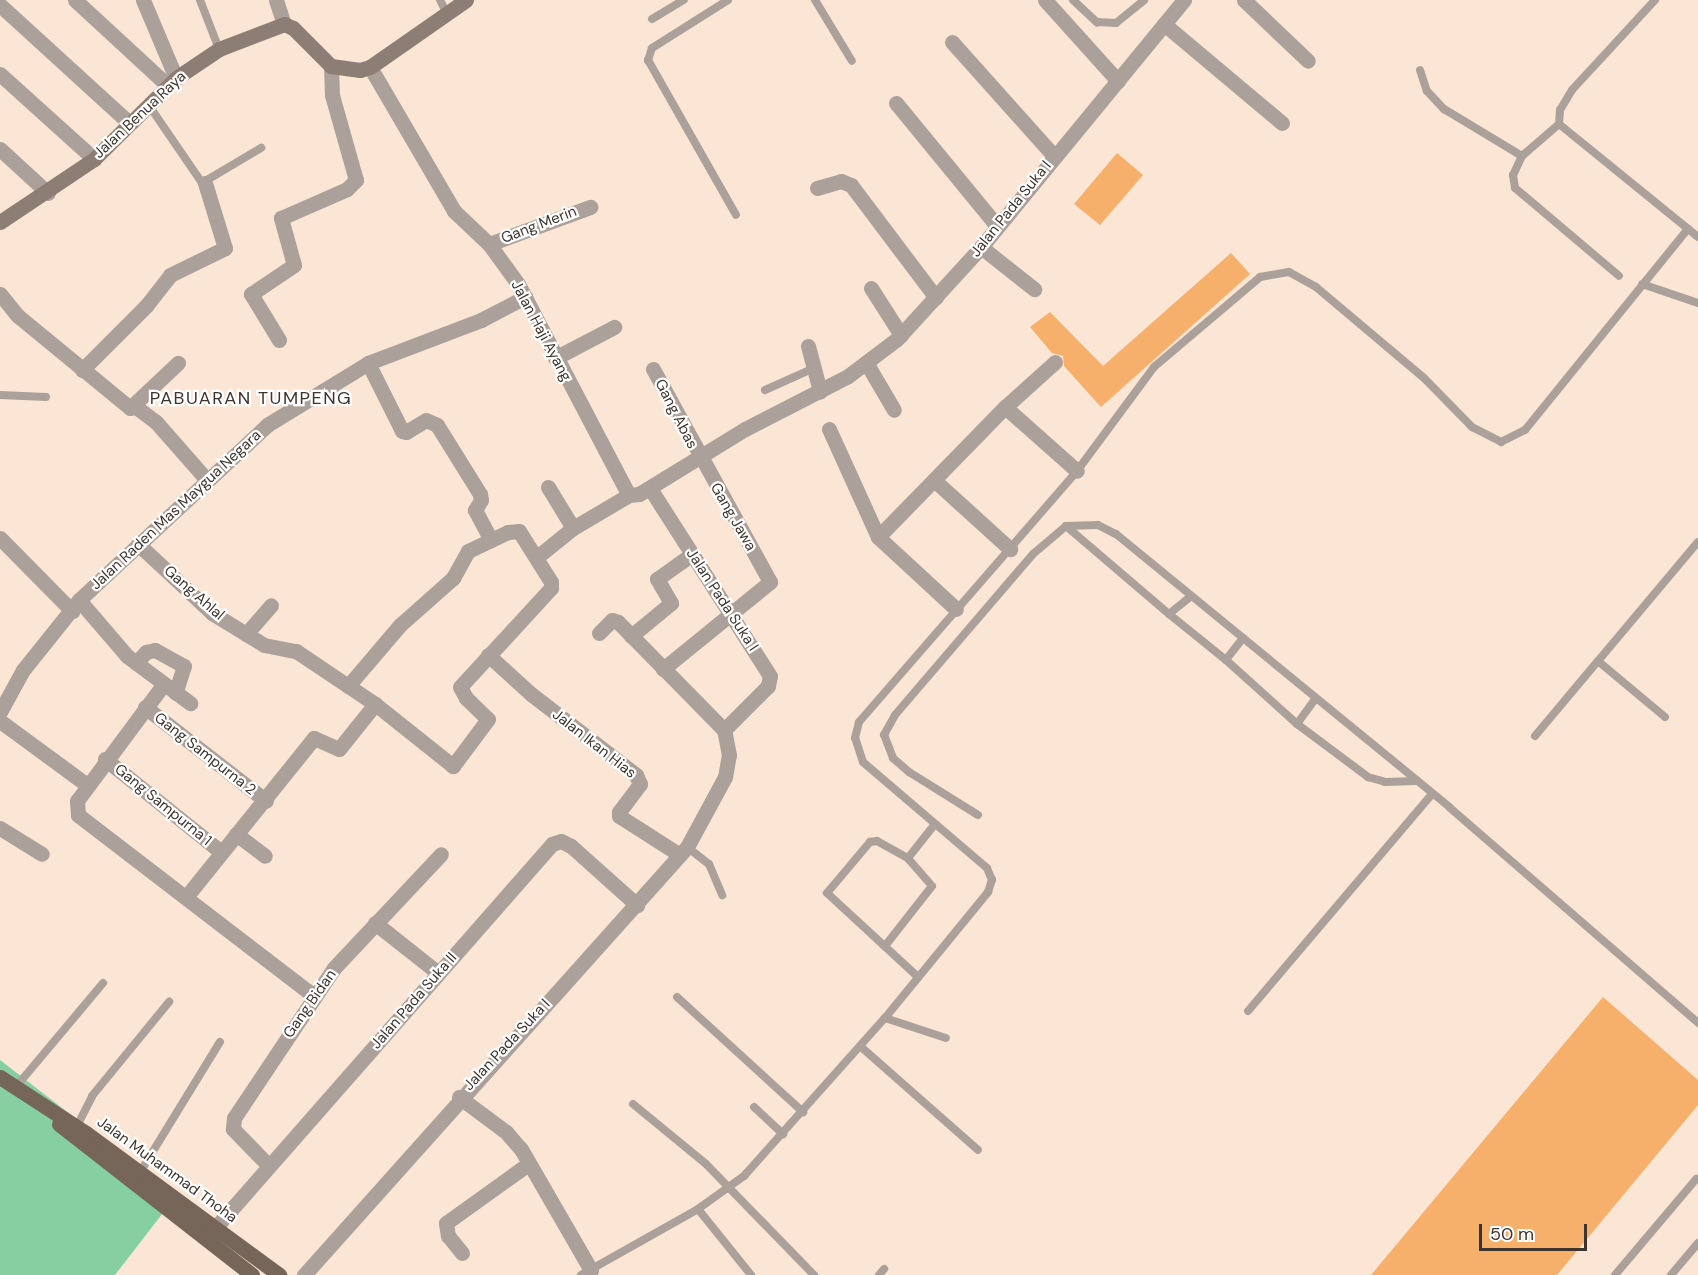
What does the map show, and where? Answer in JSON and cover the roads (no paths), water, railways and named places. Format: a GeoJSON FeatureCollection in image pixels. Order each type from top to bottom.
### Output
{"type":"FeatureCollection","features":[{"type":"Feature","properties":{"kind":"main road","name":"Jalan Muhammad Thoha"},"geometry":{"type":"LineString","coordinates":[[0,1077],[210,1234],[279,1275]]}},
{"type":"Feature","properties":{"kind":"main road","name":"Jalan Muhammad Thoha"},"geometry":{"type":"LineString","coordinates":[[210,1234],[252,1275]]}},
{"type":"Feature","properties":{"kind":"street"},"geometry":{"type":"LineString","coordinates":[[75,0],[171,82]]}},
{"type":"Feature","properties":{"kind":"street"},"geometry":{"type":"LineString","coordinates":[[143,0],[171,82]]}},
{"type":"Feature","properties":{"kind":"street"},"geometry":{"type":"LineString","coordinates":[[277,0],[284,24],[293,28],[331,66],[360,70],[370,68],[443,7],[466,0]]}},
{"type":"Feature","properties":{"kind":"street"},"geometry":{"type":"LineString","coordinates":[[1045,0],[1118,81]]}},
{"type":"Feature","properties":{"kind":"street","name":"Jalan Pada Suka I"},"geometry":{"type":"LineString","coordinates":[[304,1275],[459,1097],[637,905],[683,851],[725,777],[729,755],[724,730],[768,686],[770,676],[651,490],[745,429],[867,364],[901,335],[981,247],[1184,0]]}},
{"type":"Feature","properties":{"kind":"street"},"geometry":{"type":"LineString","coordinates":[[1244,0],[1308,61]]}},
{"type":"Feature","properties":{"kind":"street"},"geometry":{"type":"LineString","coordinates":[[0,5],[128,122]]}},
{"type":"Feature","properties":{"kind":"street","name":"Jalan Benua Raya"},"geometry":{"type":"LineString","coordinates":[[1,221],[48,193],[94,159],[128,122],[171,82],[219,50],[284,24]]}},
{"type":"Feature","properties":{"kind":"street"},"geometry":{"type":"LineString","coordinates":[[1164,24],[1282,123]]}},
{"type":"Feature","properties":{"kind":"street"},"geometry":{"type":"LineString","coordinates":[[952,42],[1054,156]]}},
{"type":"Feature","properties":{"kind":"street"},"geometry":{"type":"LineString","coordinates":[[279,340],[251,294],[294,265],[281,218],[346,189],[356,180],[332,95],[331,66]]}},
{"type":"Feature","properties":{"kind":"street","name":"Jalan Haji Ayang"},"geometry":{"type":"LineString","coordinates":[[370,68],[453,211],[489,244],[525,297],[555,358],[629,495]]}},
{"type":"Feature","properties":{"kind":"street"},"geometry":{"type":"LineString","coordinates":[[0,74],[94,159]]}},
{"type":"Feature","properties":{"kind":"street"},"geometry":{"type":"LineString","coordinates":[[896,103],[997,226]]}},
{"type":"Feature","properties":{"kind":"street"},"geometry":{"type":"LineString","coordinates":[[0,149],[48,193]]}},
{"type":"Feature","properties":{"kind":"street"},"geometry":{"type":"LineString","coordinates":[[817,188],[841,182],[850,184],[936,298]]}},
{"type":"Feature","properties":{"kind":"street"},"geometry":{"type":"LineString","coordinates":[[82,370],[146,306],[170,275],[225,249],[205,183]]}},
{"type":"Feature","properties":{"kind":"street","name":"Gang Merin"},"geometry":{"type":"LineString","coordinates":[[489,244],[590,207]]}},
{"type":"Feature","properties":{"kind":"street"},"geometry":{"type":"LineString","coordinates":[[981,247],[1034,289]]}},
{"type":"Feature","properties":{"kind":"street"},"geometry":{"type":"LineString","coordinates":[[871,288],[901,335]]}},
{"type":"Feature","properties":{"kind":"street"},"geometry":{"type":"LineString","coordinates":[[0,294],[18,316],[126,407],[136,407],[156,422],[206,479]]}},
{"type":"Feature","properties":{"kind":"street","name":"Jalan Raden Mas Maygua Negara"},"geometry":{"type":"LineString","coordinates":[[0,712],[23,670],[76,606],[206,479],[267,425],[368,363],[481,320],[525,297]]}},
{"type":"Feature","properties":{"kind":"street"},"geometry":{"type":"LineString","coordinates":[[555,358],[614,327]]}},
{"type":"Feature","properties":{"kind":"street"},"geometry":{"type":"LineString","coordinates":[[808,346],[812,369],[820,391]]}},
{"type":"Feature","properties":{"kind":"street"},"geometry":{"type":"LineString","coordinates":[[878,537],[1005,407],[1055,362]]}},
{"type":"Feature","properties":{"kind":"street"},"geometry":{"type":"LineString","coordinates":[[136,407],[178,363]]}},
{"type":"Feature","properties":{"kind":"street"},"geometry":{"type":"LineString","coordinates":[[368,363],[402,430],[406,432],[426,420],[437,425],[480,495],[481,501],[475,510],[491,540]]}},
{"type":"Feature","properties":{"kind":"street"},"geometry":{"type":"LineString","coordinates":[[867,364],[894,410]]}},
{"type":"Feature","properties":{"kind":"street","name":"Gang Abas"},"geometry":{"type":"LineString","coordinates":[[653,369],[699,459]]}},
{"type":"Feature","properties":{"kind":"street"},"geometry":{"type":"LineString","coordinates":[[1005,407],[1077,471]]}},
{"type":"Feature","properties":{"kind":"street"},"geometry":{"type":"LineString","coordinates":[[829,429],[878,537],[956,609]]}},
{"type":"Feature","properties":{"kind":"street","name":"Gang Jawa"},"geometry":{"type":"LineString","coordinates":[[699,459],[767,576],[767,586],[730,612]]}},
{"type":"Feature","properties":{"kind":"street"},"geometry":{"type":"LineString","coordinates":[[934,480],[1010,549]]}},
{"type":"Feature","properties":{"kind":"street"},"geometry":{"type":"LineString","coordinates":[[548,488],[573,528]]}},
{"type":"Feature","properties":{"kind":"street"},"geometry":{"type":"LineString","coordinates":[[537,557],[573,528],[629,495],[651,490]]}},
{"type":"Feature","properties":{"kind":"street"},"geometry":{"type":"LineString","coordinates":[[348,686],[400,625],[453,578],[468,552],[491,540],[519,531],[537,557],[551,588],[488,655]]}},
{"type":"Feature","properties":{"kind":"street"},"geometry":{"type":"LineString","coordinates":[[0,538],[136,663],[190,703]]}},
{"type":"Feature","properties":{"kind":"street","name":"Gang Ahlal"},"geometry":{"type":"LineString","coordinates":[[138,544],[212,613],[264,645],[296,651],[375,704],[453,766],[486,726],[485,714],[466,698],[460,687],[488,655]]}},
{"type":"Feature","properties":{"kind":"street"},"geometry":{"type":"LineString","coordinates":[[631,636],[671,603],[657,579],[692,554]]}},
{"type":"Feature","properties":{"kind":"street"},"geometry":{"type":"LineString","coordinates":[[246,634],[271,605]]}},
{"type":"Feature","properties":{"kind":"street"},"geometry":{"type":"LineString","coordinates":[[663,669],[730,612]]}},
{"type":"Feature","properties":{"kind":"street"},"geometry":{"type":"LineString","coordinates":[[598,633],[615,620],[724,730]]}},
{"type":"Feature","properties":{"kind":"street"},"geometry":{"type":"LineString","coordinates":[[136,663],[146,652],[155,650],[184,666],[169,689],[145,707],[105,759],[77,801],[78,815],[314,996]]}},
{"type":"Feature","properties":{"kind":"street","name":"Jalan Ikan Hias"},"geometry":{"type":"LineString","coordinates":[[488,655],[531,694],[636,775],[640,784],[619,812],[620,816],[683,851]]}},
{"type":"Feature","properties":{"kind":"street"},"geometry":{"type":"LineString","coordinates":[[186,897],[220,851],[266,801],[314,738],[339,749],[375,704]]}},
{"type":"Feature","properties":{"kind":"street","name":"Gang Sampurna 2"},"geometry":{"type":"LineString","coordinates":[[145,707],[266,801]]}},
{"type":"Feature","properties":{"kind":"street"},"geometry":{"type":"LineString","coordinates":[[0,721],[87,785]]}},
{"type":"Feature","properties":{"kind":"street","name":"Gang Sampurna 1"},"geometry":{"type":"LineString","coordinates":[[105,759],[220,851]]}},
{"type":"Feature","properties":{"kind":"street"},"geometry":{"type":"LineString","coordinates":[[0,828],[42,854]]}},
{"type":"Feature","properties":{"kind":"street"},"geometry":{"type":"LineString","coordinates":[[236,834],[265,856]]}},
{"type":"Feature","properties":{"kind":"street","name":"Jalan Pada Suka II"},"geometry":{"type":"LineString","coordinates":[[210,1234],[438,973],[557,842],[571,846],[637,905]]}},
{"type":"Feature","properties":{"kind":"street","name":"Gang Bidan"},"geometry":{"type":"LineString","coordinates":[[269,1166],[232,1124],[314,996],[375,923],[441,854]]}},
{"type":"Feature","properties":{"kind":"street"},"geometry":{"type":"LineString","coordinates":[[375,923],[438,973]]}},
{"type":"Feature","properties":{"kind":"street"},"geometry":{"type":"LineString","coordinates":[[459,1097],[506,1132],[528,1164],[586,1272]]}},
{"type":"Feature","properties":{"kind":"street"},"geometry":{"type":"LineString","coordinates":[[462,1252],[448,1236],[446,1223],[528,1164]]}},
{"type":"Feature","properties":{"kind":"lane"},"geometry":{"type":"LineString","coordinates":[[200,0],[219,50]]}},
{"type":"Feature","properties":{"kind":"lane"},"geometry":{"type":"LineString","coordinates":[[652,19],[684,0]]}},
{"type":"Feature","properties":{"kind":"lane"},"geometry":{"type":"LineString","coordinates":[[728,0],[652,48],[648,60],[736,215]]}},
{"type":"Feature","properties":{"kind":"lane"},"geometry":{"type":"LineString","coordinates":[[814,0],[852,61]]}},
{"type":"Feature","properties":{"kind":"lane"},"geometry":{"type":"LineString","coordinates":[[1073,0],[1097,22],[1116,23],[1144,0]]}},
{"type":"Feature","properties":{"kind":"lane"},"geometry":{"type":"LineString","coordinates":[[1619,276],[1515,188],[1513,175],[1522,156],[1559,124],[1560,110],[1572,90],[1655,0]]}},
{"type":"Feature","properties":{"kind":"lane"},"geometry":{"type":"LineString","coordinates":[[1420,70],[1427,91],[1444,109],[1522,156]]}},
{"type":"Feature","properties":{"kind":"lane"},"geometry":{"type":"LineString","coordinates":[[148,103],[197,179],[205,183],[261,148]]}},
{"type":"Feature","properties":{"kind":"lane"},"geometry":{"type":"LineString","coordinates":[[1559,124],[1698,237]]}},
{"type":"Feature","properties":{"kind":"lane"},"geometry":{"type":"LineString","coordinates":[[586,1272],[729,1189],[783,1134],[885,1018],[988,892],[992,879],[987,868],[863,762],[855,738],[859,722],[1077,471],[1154,367],[1260,277],[1272,272],[1289,272],[1316,287],[1424,378],[1472,427],[1501,442],[1525,430],[1688,229]]}},
{"type":"Feature","properties":{"kind":"lane"},"geometry":{"type":"LineString","coordinates":[[1642,284],[1698,303]]}},
{"type":"Feature","properties":{"kind":"lane"},"geometry":{"type":"LineString","coordinates":[[765,390],[812,369]]}},
{"type":"Feature","properties":{"kind":"lane"},"geometry":{"type":"LineString","coordinates":[[0,395],[46,397]]}},
{"type":"Feature","properties":{"kind":"lane"},"geometry":{"type":"LineString","coordinates":[[978,815],[909,772],[893,758],[884,735],[895,715],[1033,554],[1066,526],[1098,525],[1116,534],[1432,794],[1698,1023]]}},
{"type":"Feature","properties":{"kind":"lane"},"geometry":{"type":"LineString","coordinates":[[1066,526],[1226,660],[1297,724],[1368,777],[1385,782],[1416,781]]}},
{"type":"Feature","properties":{"kind":"lane"},"geometry":{"type":"LineString","coordinates":[[1535,736],[1698,542]]}},
{"type":"Feature","properties":{"kind":"lane"},"geometry":{"type":"LineString","coordinates":[[1169,614],[1191,596]]}},
{"type":"Feature","properties":{"kind":"lane"},"geometry":{"type":"LineString","coordinates":[[1226,660],[1243,638]]}},
{"type":"Feature","properties":{"kind":"lane"},"geometry":{"type":"LineString","coordinates":[[1598,661],[1665,717]]}},
{"type":"Feature","properties":{"kind":"lane"},"geometry":{"type":"LineString","coordinates":[[1297,724],[1315,699]]}},
{"type":"Feature","properties":{"kind":"lane"},"geometry":{"type":"LineString","coordinates":[[1248,1011],[1432,794]]}},
{"type":"Feature","properties":{"kind":"lane"},"geometry":{"type":"LineString","coordinates":[[908,858],[935,824]]}},
{"type":"Feature","properties":{"kind":"lane"},"geometry":{"type":"LineString","coordinates":[[885,946],[932,886],[908,858],[877,841],[870,842],[827,893],[918,977]]}},
{"type":"Feature","properties":{"kind":"lane"},"geometry":{"type":"LineString","coordinates":[[683,851],[709,864],[722,895]]}},
{"type":"Feature","properties":{"kind":"lane"},"geometry":{"type":"LineString","coordinates":[[15,1088],[103,982]]}},
{"type":"Feature","properties":{"kind":"lane"},"geometry":{"type":"LineString","coordinates":[[677,997],[803,1112]]}},
{"type":"Feature","properties":{"kind":"lane"},"geometry":{"type":"LineString","coordinates":[[74,1131],[92,1096],[169,1002]]}},
{"type":"Feature","properties":{"kind":"lane"},"geometry":{"type":"LineString","coordinates":[[885,1018],[946,1038]]}},
{"type":"Feature","properties":{"kind":"lane"},"geometry":{"type":"LineString","coordinates":[[136,1178],[220,1042]]}},
{"type":"Feature","properties":{"kind":"lane"},"geometry":{"type":"LineString","coordinates":[[860,1046],[978,1150]]}},
{"type":"Feature","properties":{"kind":"lane"},"geometry":{"type":"LineString","coordinates":[[633,1104],[729,1189],[814,1275]]}},
{"type":"Feature","properties":{"kind":"lane"},"geometry":{"type":"LineString","coordinates":[[754,1107],[783,1134]]}},
{"type":"Feature","properties":{"kind":"lane"},"geometry":{"type":"LineString","coordinates":[[1615,1275],[1696,1179]]}},
{"type":"Feature","properties":{"kind":"lane"},"geometry":{"type":"LineString","coordinates":[[698,1209],[751,1275]]}},
{"type":"Feature","properties":{"kind":"lane"},"geometry":{"type":"LineString","coordinates":[[1671,1275],[1698,1243]]}},
{"type":"Feature","properties":{"kind":"district","name":"PABUARAN TUMPENG"},"geometry":{"type":"Point","coordinates":[251,398]}}]}
